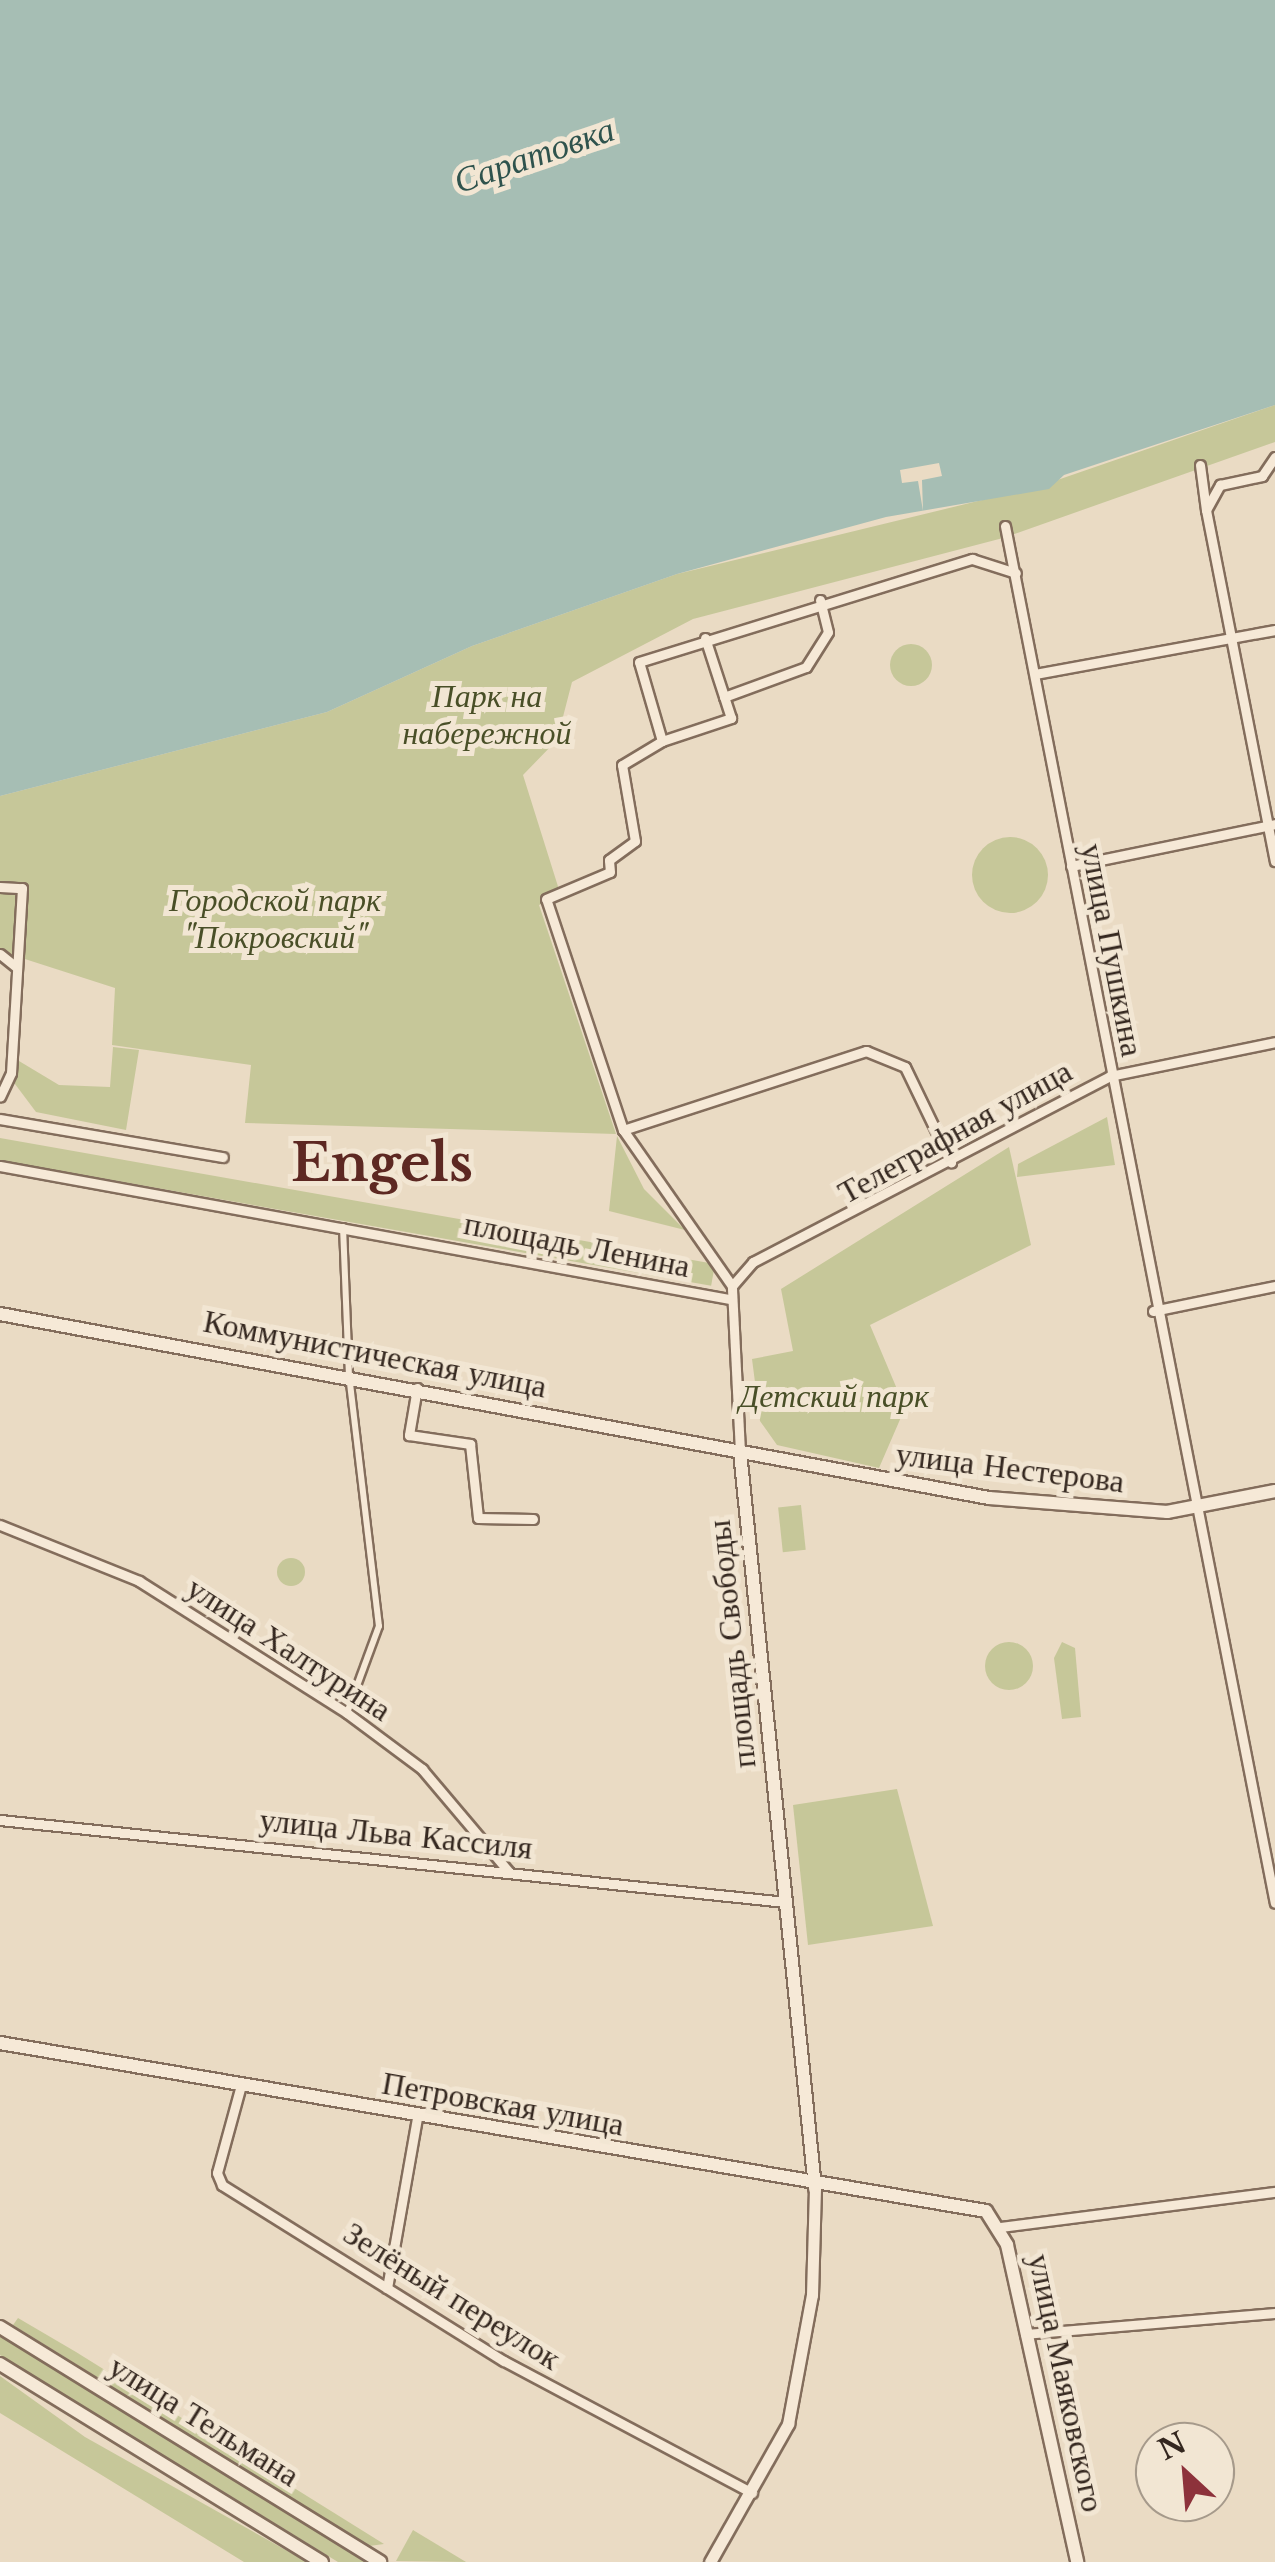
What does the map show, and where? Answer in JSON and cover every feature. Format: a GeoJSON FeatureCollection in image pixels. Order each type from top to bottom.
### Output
{"type":"FeatureCollection","features":[{"type":"Feature","properties":{"kind":"main road","name":"Коммунистическая улица"},"geometry":{"type":"LineString","coordinates":[[0,1314],[417,1388],[740,1452]]}},
{"type":"Feature","properties":{"kind":"main road","name":"улица Нестерова"},"geometry":{"type":"LineString","coordinates":[[740,1452],[989,1498],[1198,1508],[1275,1491]]}},
{"type":"Feature","properties":{"kind":"main road","name":"площадь Свободы"},"geometry":{"type":"LineString","coordinates":[[740,1452],[815,2188]]}},
{"type":"Feature","properties":{"kind":"main road","name":"Петровская улица"},"geometry":{"type":"LineString","coordinates":[[0,2043],[815,2188],[958,2204],[998,2222]]}},
{"type":"Feature","properties":{"kind":"main road","name":"улица Маяковского"},"geometry":{"type":"LineString","coordinates":[[998,2222],[1077,2562]]}},
{"type":"Feature","properties":{"kind":"main road","name":"улица Тельмана"},"geometry":{"type":"LineString","coordinates":[[0,2327],[380,2562]]}},
{"type":"Feature","properties":{"kind":"main road","name":"улица Тельмана"},"geometry":{"type":"LineString","coordinates":[[0,2364],[322,2562]]}},
{"type":"Feature","properties":{"kind":"street"},"geometry":{"type":"LineString","coordinates":[[1206,510],[1220,485],[1262,476],[1275,457]]}},
{"type":"Feature","properties":{"kind":"street"},"geometry":{"type":"LineString","coordinates":[[1200,465],[1225,642],[1271,825],[1275,861]]}},
{"type":"Feature","properties":{"kind":"street","name":"улица Пушкина"},"geometry":{"type":"LineString","coordinates":[[1004,526],[1016,573],[1153,1311],[1198,1508]]}},
{"type":"Feature","properties":{"kind":"street"},"geometry":{"type":"LineString","coordinates":[[662,741],[639,662],[820,600],[972,558],[1016,573]]}},
{"type":"Feature","properties":{"kind":"street"},"geometry":{"type":"LineString","coordinates":[[724,697],[806,666],[828,632],[820,600]]}},
{"type":"Feature","properties":{"kind":"street"},"geometry":{"type":"LineString","coordinates":[[1035,674],[1275,630]]}},
{"type":"Feature","properties":{"kind":"street"},"geometry":{"type":"LineString","coordinates":[[705,638],[731,718],[662,741],[622,765],[634,841],[609,860],[610,872],[546,899],[623,1130],[732,1286]]}},
{"type":"Feature","properties":{"kind":"street"},"geometry":{"type":"LineString","coordinates":[[1071,866],[1271,825]]}},
{"type":"Feature","properties":{"kind":"street"},"geometry":{"type":"LineString","coordinates":[[0,887],[22,888],[11,1074],[0,1097]]}},
{"type":"Feature","properties":{"kind":"street"},"geometry":{"type":"LineString","coordinates":[[0,954],[17,968]]}},
{"type":"Feature","properties":{"kind":"street","name":"Телеграфная улица"},"geometry":{"type":"LineString","coordinates":[[732,1286],[753,1262],[1110,1076],[1275,1042]]}},
{"type":"Feature","properties":{"kind":"street"},"geometry":{"type":"LineString","coordinates":[[623,1130],[866,1052],[905,1067],[951,1162]]}},
{"type":"Feature","properties":{"kind":"street"},"geometry":{"type":"LineString","coordinates":[[0,1119],[224,1157]]}},
{"type":"Feature","properties":{"kind":"street","name":"площадь Ленина"},"geometry":{"type":"LineString","coordinates":[[0,1166],[730,1299]]}},
{"type":"Feature","properties":{"kind":"street"},"geometry":{"type":"LineString","coordinates":[[344,1226],[349,1376],[379,1626],[347,1712]]}},
{"type":"Feature","properties":{"kind":"street","name":"площадь Свободы"},"geometry":{"type":"LineString","coordinates":[[732,1286],[740,1452]]}},
{"type":"Feature","properties":{"kind":"street"},"geometry":{"type":"LineString","coordinates":[[1153,1311],[1275,1286]]}},
{"type":"Feature","properties":{"kind":"street"},"geometry":{"type":"LineString","coordinates":[[417,1388],[409,1435],[470,1444],[478,1518],[533,1519]]}},
{"type":"Feature","properties":{"kind":"street"},"geometry":{"type":"LineString","coordinates":[[1198,1508],[1270,1848],[1275,1903]]}},
{"type":"Feature","properties":{"kind":"street","name":"улица Халтурина"},"geometry":{"type":"LineString","coordinates":[[0,1525],[139,1581],[347,1712],[422,1769],[509,1872]]}},
{"type":"Feature","properties":{"kind":"street","name":"улица Льва Кассиля"},"geometry":{"type":"LineString","coordinates":[[0,1820],[786,1902]]}},
{"type":"Feature","properties":{"kind":"street","name":"Зелёный переулок"},"geometry":{"type":"LineString","coordinates":[[241,2085],[217,2173],[222,2186],[387,2288],[752,2493]]}},
{"type":"Feature","properties":{"kind":"street"},"geometry":{"type":"LineString","coordinates":[[387,2288],[416,2117]]}},
{"type":"Feature","properties":{"kind":"street"},"geometry":{"type":"LineString","coordinates":[[710,2562],[752,2493],[800,2383],[815,2188]]}},
{"type":"Feature","properties":{"kind":"street"},"geometry":{"type":"LineString","coordinates":[[998,2222],[1275,2192]]}},
{"type":"Feature","properties":{"kind":"street"},"geometry":{"type":"LineString","coordinates":[[1025,2334],[1275,2312]]}},
{"type":"Feature","properties":{"kind":"green space","name":"Городской парк \"Покровский\""},"geometry":{"type":"Polygon","coordinates":[[[1275,405],[1275,442],[1003,538],[693,619],[572,682],[557,740],[523,775],[561,896],[539,905],[616,1134],[245,1123],[251,1065],[112,1045],[115,988],[0,951],[0,796],[327,712],[472,646],[677,574],[1040,486],[1275,405]]]}},
{"type":"Feature","properties":{"kind":"green space"},"geometry":{"type":"Polygon","coordinates":[[[911,644],[926,650],[932,665],[926,680],[911,686],[896,680],[890,665],[896,650],[911,644]]]}},
{"type":"Feature","properties":{"kind":"green space"},"geometry":{"type":"Polygon","coordinates":[[[1010,837],[1037,848],[1048,875],[1037,902],[1010,913],[983,902],[972,875],[983,848],[1010,837]]]}},
{"type":"Feature","properties":{"kind":"green space"},"geometry":{"type":"Polygon","coordinates":[[[113,1047],[139,1050],[126,1130],[36,1112],[12,1080],[14,1058],[59,1085],[110,1087],[113,1047]]]}},
{"type":"Feature","properties":{"kind":"green space"},"geometry":{"type":"Polygon","coordinates":[[[1107,1117],[1115,1165],[1017,1177],[1018,1164],[1107,1117]]]}},
{"type":"Feature","properties":{"kind":"green space"},"geometry":{"type":"Polygon","coordinates":[[[617,1136],[644,1189],[685,1230],[609,1211],[617,1136]]]}},
{"type":"Feature","properties":{"kind":"green space"},"geometry":{"type":"Polygon","coordinates":[[[0,1138],[715,1264],[711,1286],[0,1160],[0,1138]]]}},
{"type":"Feature","properties":{"kind":"green space","name":"Детский парк"},"geometry":{"type":"Polygon","coordinates":[[[1009,1147],[1031,1245],[870,1325],[905,1408],[879,1468],[777,1445],[760,1421],[752,1359],[793,1351],[781,1289],[1009,1147]]]}},
{"type":"Feature","properties":{"kind":"green space"},"geometry":{"type":"Polygon","coordinates":[[[801,1505],[806,1550],[783,1552],[778,1507],[801,1505]]]}},
{"type":"Feature","properties":{"kind":"green space"},"geometry":{"type":"Polygon","coordinates":[[[291,1558],[301,1562],[305,1572],[301,1582],[291,1586],[281,1582],[277,1572],[281,1562],[291,1558]]]}},
{"type":"Feature","properties":{"kind":"green space"},"geometry":{"type":"Polygon","coordinates":[[[1009,1642],[1026,1649],[1033,1666],[1026,1683],[1009,1690],[992,1683],[985,1666],[992,1649],[1009,1642]]]}},
{"type":"Feature","properties":{"kind":"green space"},"geometry":{"type":"Polygon","coordinates":[[[1062,1642],[1075,1648],[1081,1717],[1062,1719],[1054,1658],[1062,1642]]]}},
{"type":"Feature","properties":{"kind":"green space"},"geometry":{"type":"Polygon","coordinates":[[[897,1789],[933,1926],[808,1945],[793,1805],[897,1789]]]}},
{"type":"Feature","properties":{"kind":"green space"},"geometry":{"type":"Polygon","coordinates":[[[18,2318],[384,2544],[369,2546],[13,2325],[18,2318]]]}},
{"type":"Feature","properties":{"kind":"green space"},"geometry":{"type":"Polygon","coordinates":[[[0,2334],[369,2562],[338,2562],[0,2355],[0,2334]]]}},
{"type":"Feature","properties":{"kind":"green space"},"geometry":{"type":"Polygon","coordinates":[[[0,2376],[85,2437],[307,2562],[244,2562],[0,2413],[0,2376]]]}},
{"type":"Feature","properties":{"kind":"green space"},"geometry":{"type":"Polygon","coordinates":[[[413,2530],[466,2562],[396,2561],[413,2530]]]}},
{"type":"Feature","properties":{"kind":"water","name":"Саратовка"},"geometry":{"type":"Polygon","coordinates":[[[0,0],[1275,0],[1275,405],[1064,475],[1049,489],[886,517],[677,574],[472,646],[327,712],[0,796],[0,0]]]}},
{"type":"Feature","properties":{"kind":"pier"},"geometry":{"type":"Polygon","coordinates":[[[939,463],[942,476],[922,480],[923,511],[918,481],[902,483],[900,470],[939,463]]]}},
{"type":"Feature","properties":{"kind":"district","name":"Engels"},"geometry":{"type":"Point","coordinates":[382,1164]}},
{"type":"Feature","properties":{"kind":"park label","name":"Парк на набережной"},"geometry":{"type":"Point","coordinates":[487,716]}}]}
